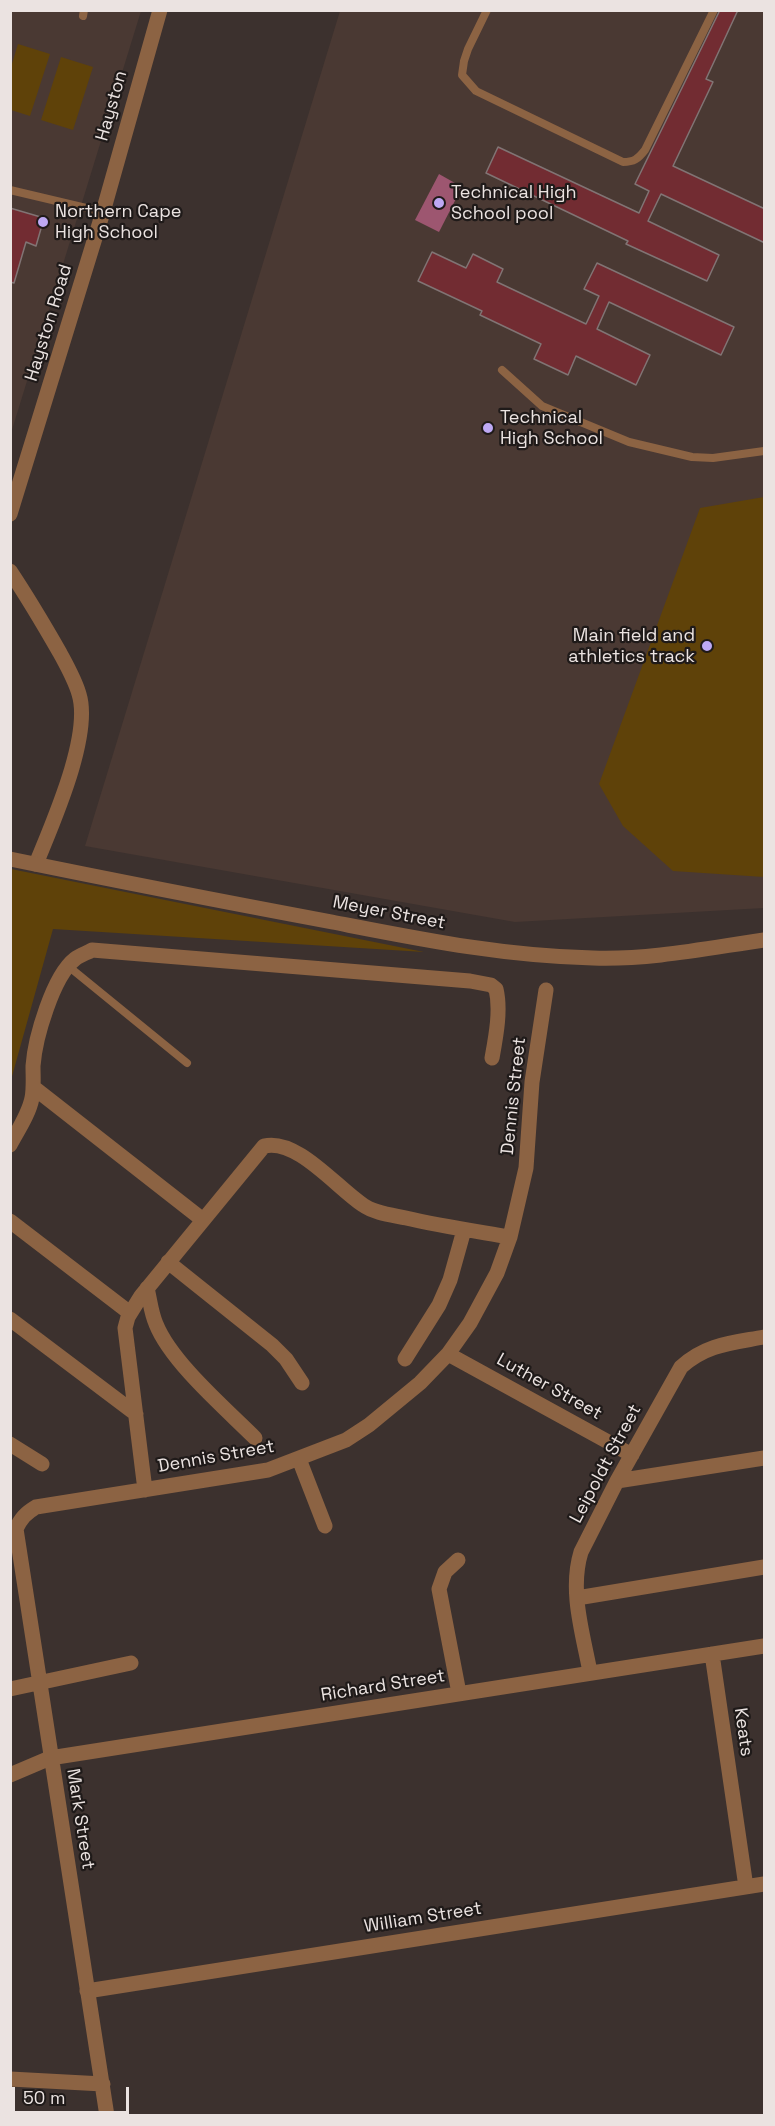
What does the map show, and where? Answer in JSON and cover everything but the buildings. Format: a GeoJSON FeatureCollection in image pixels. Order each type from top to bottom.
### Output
{"type":"FeatureCollection","features":[{"type":"Feature","properties":{"kind":"street","name":"Hayston"},"geometry":{"type":"LineString","coordinates":[[103,212],[160,10]]}},
{"type":"Feature","properties":{"kind":"street","name":"Hayston Road"},"geometry":{"type":"LineString","coordinates":[[10,514],[103,212]]}},
{"type":"Feature","properties":{"kind":"street"},"geometry":{"type":"LineString","coordinates":[[10,571],[35,608],[71,674],[81,703],[80,729],[73,763],[62,802],[36,864]]}},
{"type":"Feature","properties":{"kind":"street","name":"Meyer Street"},"geometry":{"type":"LineString","coordinates":[[10,859],[327,921],[511,954],[595,958],[636,957],[765,940]]}},
{"type":"Feature","properties":{"kind":"street"},"geometry":{"type":"LineString","coordinates":[[10,1144],[29,1108],[36,1049],[57,984],[68,966],[92,950],[470,981],[491,985],[496,989],[498,997],[492,1058]]}},
{"type":"Feature","properties":{"kind":"street","name":"Dennis Street"},"geometry":{"type":"LineString","coordinates":[[13,1529],[27,1512],[36,1508],[268,1470],[299,1459],[346,1440],[369,1425],[420,1383],[448,1354],[470,1323],[497,1273],[510,1237],[526,1167],[532,1082],[546,990]]}},
{"type":"Feature","properties":{"kind":"street"},"geometry":{"type":"LineString","coordinates":[[33,1087],[203,1220]]}},
{"type":"Feature","properties":{"kind":"street"},"geometry":{"type":"LineString","coordinates":[[145,1490],[125,1328],[130,1313],[147,1288],[264,1146],[273,1143],[293,1150],[365,1207],[464,1230],[510,1237]]}},
{"type":"Feature","properties":{"kind":"street"},"geometry":{"type":"LineString","coordinates":[[10,1221],[130,1313]]}},
{"type":"Feature","properties":{"kind":"street"},"geometry":{"type":"LineString","coordinates":[[405,1359],[439,1305],[450,1280],[464,1230]]}},
{"type":"Feature","properties":{"kind":"street"},"geometry":{"type":"LineString","coordinates":[[168,1263],[272,1345],[286,1359],[302,1383]]}},
{"type":"Feature","properties":{"kind":"street"},"geometry":{"type":"LineString","coordinates":[[147,1288],[155,1322],[163,1339],[207,1391],[255,1438]]}},
{"type":"Feature","properties":{"kind":"street"},"geometry":{"type":"LineString","coordinates":[[10,1319],[135,1414]]}},
{"type":"Feature","properties":{"kind":"street","name":"Leipoldt Street"},"geometry":{"type":"LineString","coordinates":[[590,1672],[577,1598],[576,1576],[581,1552],[617,1481],[681,1367],[693,1356],[715,1346],[765,1337]]}},
{"type":"Feature","properties":{"kind":"street","name":"Luther Street"},"geometry":{"type":"LineString","coordinates":[[448,1354],[632,1455]]}},
{"type":"Feature","properties":{"kind":"street"},"geometry":{"type":"LineString","coordinates":[[10,1444],[42,1464]]}},
{"type":"Feature","properties":{"kind":"street"},"geometry":{"type":"LineString","coordinates":[[617,1481],[765,1458]]}},
{"type":"Feature","properties":{"kind":"street"},"geometry":{"type":"LineString","coordinates":[[299,1459],[325,1526]]}},
{"type":"Feature","properties":{"kind":"street","name":"Mark Street"},"geometry":{"type":"LineString","coordinates":[[13,1529],[107,2115]]}},
{"type":"Feature","properties":{"kind":"street"},"geometry":{"type":"LineString","coordinates":[[458,1560],[445,1572],[439,1589],[459,1693]]}},
{"type":"Feature","properties":{"kind":"street"},"geometry":{"type":"LineString","coordinates":[[577,1598],[765,1567]]}},
{"type":"Feature","properties":{"kind":"street","name":"Richard Street"},"geometry":{"type":"LineString","coordinates":[[10,1775],[51,1758],[765,1646]]}},
{"type":"Feature","properties":{"kind":"street","name":"Keats"},"geometry":{"type":"LineString","coordinates":[[712,1654],[746,1887]]}},
{"type":"Feature","properties":{"kind":"street"},"geometry":{"type":"LineString","coordinates":[[10,1689],[131,1663]]}},
{"type":"Feature","properties":{"kind":"street","name":"William Street"},"geometry":{"type":"LineString","coordinates":[[87,1991],[765,1884]]}},
{"type":"Feature","properties":{"kind":"street"},"geometry":{"type":"LineString","coordinates":[[10,2079],[103,2084]]}},
{"type":"Feature","properties":{"kind":"lane"},"geometry":{"type":"LineString","coordinates":[[487,10],[464,61],[462,75],[476,91],[623,162],[632,162],[639,158],[645,150],[714,10]]}},
{"type":"Feature","properties":{"kind":"lane"},"geometry":{"type":"LineString","coordinates":[[10,190],[103,212]]}},
{"type":"Feature","properties":{"kind":"lane"},"geometry":{"type":"LineString","coordinates":[[502,370],[542,406],[629,442],[692,457],[713,458],[765,451]]}},
{"type":"Feature","properties":{"kind":"lane"},"geometry":{"type":"LineString","coordinates":[[68,966],[187,1063]]}},
{"type":"Feature","properties":{"kind":"shaded area","name":"Northern Cape High School"},"geometry":{"type":"Polygon","coordinates":[[[11,11],[141,11],[11,433],[11,11]]]}},
{"type":"Feature","properties":{"kind":"shaded area","name":"Technical High School"},"geometry":{"type":"Polygon","coordinates":[[[340,11],[764,11],[764,908],[515,922],[85,846],[340,11]]]}},
{"type":"Feature","properties":{"kind":"shaded area"},"geometry":{"type":"Polygon","coordinates":[[[18,44],[50,54],[30,116],[11,110],[11,67],[18,44]]]}},
{"type":"Feature","properties":{"kind":"shaded area"},"geometry":{"type":"Polygon","coordinates":[[[61,57],[93,67],[73,130],[41,120],[61,57]]]}},
{"type":"Feature","properties":{"kind":"shaded area","name":"Technical High School pool"},"geometry":{"type":"Polygon","coordinates":[[[439,174],[462,187],[439,232],[415,220],[439,174]]]}},
{"type":"Feature","properties":{"kind":"shaded area","name":"Main field and athletics track"},"geometry":{"type":"Polygon","coordinates":[[[764,497],[764,877],[673,871],[623,826],[599,784],[700,508],[764,497]]]}},
{"type":"Feature","properties":{"kind":"shaded area"},"geometry":{"type":"Polygon","coordinates":[[[11,869],[424,952],[53,929],[11,1080],[11,869]]]}},
{"type":"Feature","properties":{"kind":"place","name":"Technical High School pool"},"geometry":{"type":"Point","coordinates":[439,203]}},
{"type":"Feature","properties":{"kind":"place","name":"Northern Cape High School"},"geometry":{"type":"Point","coordinates":[43,222]}},
{"type":"Feature","properties":{"kind":"place","name":"Technical High School"},"geometry":{"type":"Point","coordinates":[488,428]}},
{"type":"Feature","properties":{"kind":"place","name":"Main field and athletics track"},"geometry":{"type":"Point","coordinates":[707,646]}}]}
